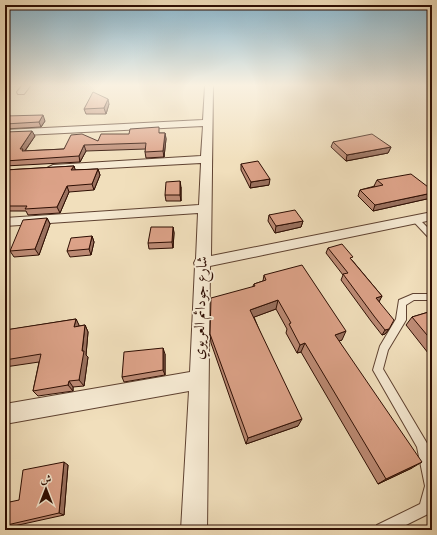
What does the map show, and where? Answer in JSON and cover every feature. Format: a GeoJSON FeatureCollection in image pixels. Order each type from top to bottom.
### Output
{"type":"FeatureCollection","features":[{"type":"Feature","properties":{"kind":"street","name":"شارع جودائم العريوي"},"geometry":{"type":"LineString","coordinates":[[194,530],[201,263],[207,111]]}},
{"type":"Feature","properties":{"kind":"street"},"geometry":{"type":"LineString","coordinates":[[5,133],[207,123]]}},
{"type":"Feature","properties":{"kind":"street"},"geometry":{"type":"LineString","coordinates":[[44,168],[206,159]]}},
{"type":"Feature","properties":{"kind":"street"},"geometry":{"type":"LineString","coordinates":[[5,222],[204,210]]}},
{"type":"Feature","properties":{"kind":"street"},"geometry":{"type":"LineString","coordinates":[[201,263],[432,216]]}},
{"type":"Feature","properties":{"kind":"street"},"geometry":{"type":"LineString","coordinates":[[5,414],[198,380]]}},
{"type":"Feature","properties":{"kind":"lane"},"geometry":{"type":"LineString","coordinates":[[415,220],[432,236]]}},
{"type":"Feature","properties":{"kind":"lane"},"geometry":{"type":"LineString","coordinates":[[382,530],[428,510],[431,486],[422,445],[378,370],[383,349],[401,320],[402,303],[413,297],[432,297]]}},
{"type":"Feature","properties":{"kind":"building"},"geometry":{"type":"Polygon","coordinates":[[[43,115],[39,122],[5,124],[5,116],[43,115]]]}},
{"type":"Feature","properties":{"kind":"building"},"geometry":{"type":"Polygon","coordinates":[[[159,127],[159,133],[165,133],[163,151],[145,152],[146,143],[84,145],[79,156],[5,161],[5,132],[32,131],[20,149],[23,149],[22,151],[64,149],[71,135],[82,134],[98,141],[101,134],[129,134],[130,129],[159,127]]]}},
{"type":"Feature","properties":{"kind":"building"},"geometry":{"type":"Polygon","coordinates":[[[372,134],[391,147],[347,155],[333,142],[372,134]]]}},
{"type":"Feature","properties":{"kind":"building"},"geometry":{"type":"Polygon","coordinates":[[[258,161],[270,179],[251,182],[241,164],[258,161]]]}},
{"type":"Feature","properties":{"kind":"building"},"geometry":{"type":"Polygon","coordinates":[[[74,166],[71,170],[98,169],[92,184],[67,186],[57,207],[25,209],[27,206],[5,206],[5,170],[74,166]]]}},
{"type":"Feature","properties":{"kind":"building"},"geometry":{"type":"Polygon","coordinates":[[[411,174],[432,190],[432,193],[375,205],[360,190],[383,185],[377,180],[411,174]]]}},
{"type":"Feature","properties":{"kind":"building"},"geometry":{"type":"Polygon","coordinates":[[[180,181],[180,195],[165,195],[166,182],[180,181]]]}},
{"type":"Feature","properties":{"kind":"building"},"geometry":{"type":"Polygon","coordinates":[[[295,210],[303,221],[276,226],[269,215],[295,210]]]}},
{"type":"Feature","properties":{"kind":"building"},"geometry":{"type":"Polygon","coordinates":[[[47,218],[35,249],[10,251],[23,220],[47,218]]]}},
{"type":"Feature","properties":{"kind":"building"},"geometry":{"type":"Polygon","coordinates":[[[151,227],[173,227],[172,242],[148,243],[151,227]]]}},
{"type":"Feature","properties":{"kind":"building"},"geometry":{"type":"Polygon","coordinates":[[[92,236],[89,249],[67,251],[71,238],[92,236]]]}},
{"type":"Feature","properties":{"kind":"building"},"geometry":{"type":"Polygon","coordinates":[[[342,244],[353,257],[350,258],[382,296],[376,298],[394,320],[389,329],[385,330],[374,316],[343,274],[348,273],[328,248],[342,244]]]}},
{"type":"Feature","properties":{"kind":"building"},"geometry":{"type":"Polygon","coordinates":[[[302,265],[346,331],[335,335],[422,462],[386,479],[305,343],[300,345],[289,324],[291,323],[278,300],[250,310],[302,419],[248,438],[210,334],[211,298],[255,286],[254,284],[266,280],[264,275],[302,265]]]}},
{"type":"Feature","properties":{"kind":"building"},"geometry":{"type":"Polygon","coordinates":[[[432,311],[432,341],[412,317],[432,311]]]}},
{"type":"Feature","properties":{"kind":"building"},"geometry":{"type":"Polygon","coordinates":[[[76,319],[74,327],[85,325],[82,351],[84,351],[79,380],[69,381],[68,385],[33,391],[41,354],[5,360],[5,330],[76,319]]]}},
{"type":"Feature","properties":{"kind":"building"},"geometry":{"type":"Polygon","coordinates":[[[163,348],[163,370],[122,377],[124,352],[163,348]]]}},
{"type":"Feature","properties":{"kind":"building"},"geometry":{"type":"Polygon","coordinates":[[[64,462],[59,513],[7,525],[5,530],[5,503],[19,500],[23,470],[64,462]]]}}]}
